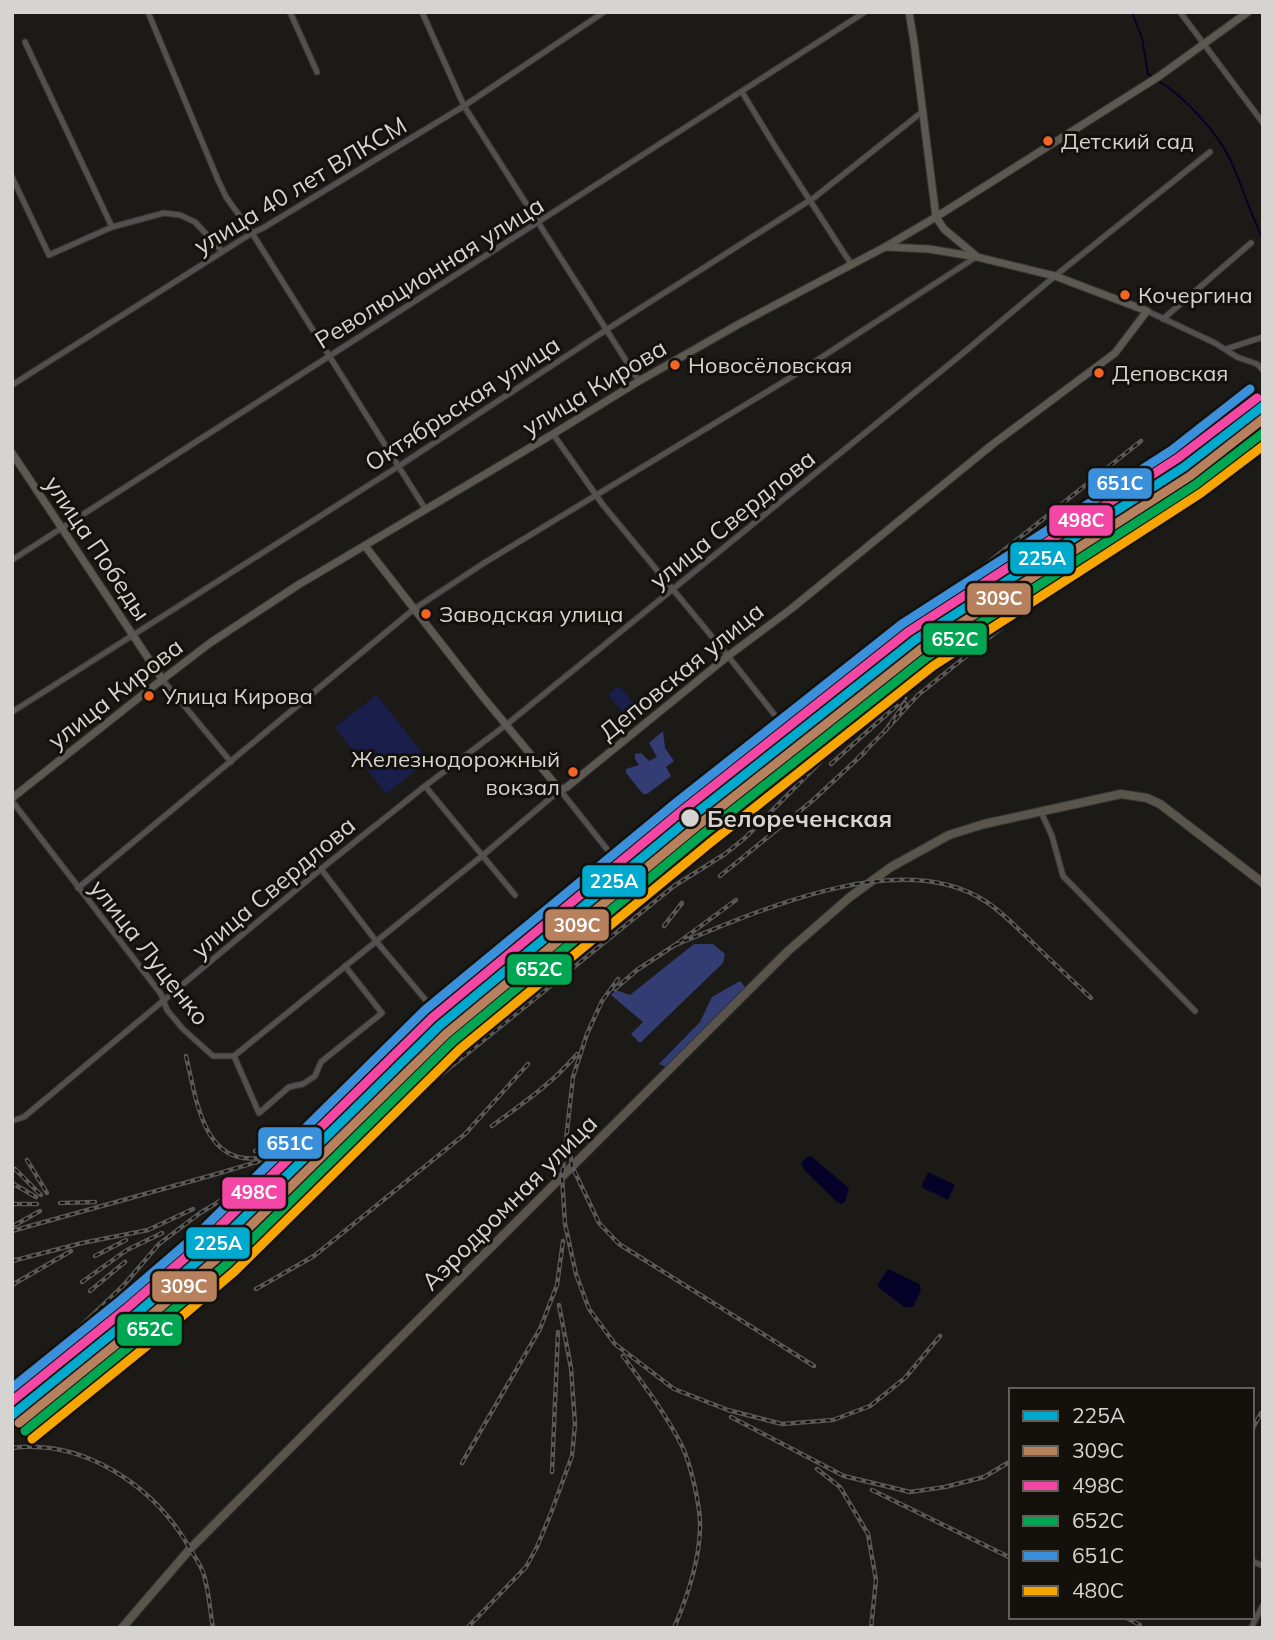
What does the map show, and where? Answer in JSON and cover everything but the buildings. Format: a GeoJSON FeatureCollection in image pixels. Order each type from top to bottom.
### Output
{"type":"FeatureCollection","features":[{"type":"Feature","properties":{"kind":"main road","name":"Аэродромная улица"},"geometry":{"type":"LineString","coordinates":[[122,1628],[199,1540],[788,951],[850,897],[891,867],[949,835],[984,824],[1121,794],[1147,798],[1160,804],[1263,883]]}},
{"type":"Feature","properties":{"kind":"street"},"geometry":{"type":"LineString","coordinates":[[148,12],[226,197],[252,233],[426,510]]}},
{"type":"Feature","properties":{"kind":"street"},"geometry":{"type":"LineString","coordinates":[[290,12],[317,72]]}},
{"type":"Feature","properties":{"kind":"street"},"geometry":{"type":"LineString","coordinates":[[422,12],[464,106],[639,381]]}},
{"type":"Feature","properties":{"kind":"street","name":"улица 40 лет ВЛКСМ"},"geometry":{"type":"LineString","coordinates":[[12,385],[222,251],[464,106],[604,12]]}},
{"type":"Feature","properties":{"kind":"street","name":"Революционная улица"},"geometry":{"type":"LineString","coordinates":[[12,560],[865,12]]}},
{"type":"Feature","properties":{"kind":"street"},"geometry":{"type":"LineString","coordinates":[[909,12],[936,217],[944,229],[977,257]]}},
{"type":"Feature","properties":{"kind":"street"},"geometry":{"type":"LineString","coordinates":[[1180,12],[1263,123]]}},
{"type":"Feature","properties":{"kind":"street","name":"улица Кирова"},"geometry":{"type":"LineString","coordinates":[[12,799],[162,679],[210,643],[287,592],[639,381],[936,217],[1150,83],[1248,12]]}},
{"type":"Feature","properties":{"kind":"street"},"geometry":{"type":"LineString","coordinates":[[24,42],[112,227]]}},
{"type":"Feature","properties":{"kind":"street"},"geometry":{"type":"LineString","coordinates":[[742,92],[851,264]]}},
{"type":"Feature","properties":{"kind":"street","name":"Октябрьская улица"},"geometry":{"type":"LineString","coordinates":[[12,712],[811,199],[922,112]]}},
{"type":"Feature","properties":{"kind":"street","name":"улица Свердлова"},"geometry":{"type":"LineString","coordinates":[[12,1121],[24,1117],[321,869],[506,724],[930,381],[1055,275],[1210,152]]}},
{"type":"Feature","properties":{"kind":"street"},"geometry":{"type":"LineString","coordinates":[[12,177],[49,255],[112,227],[164,213],[180,215],[195,222],[222,251]]}},
{"type":"Feature","properties":{"kind":"street"},"geometry":{"type":"LineString","coordinates":[[1163,319],[1251,243]]}},
{"type":"Feature","properties":{"kind":"street"},"geometry":{"type":"LineString","coordinates":[[885,247],[929,249],[1055,275],[1147,311],[1226,349],[1237,357],[1257,364],[1263,370]]}},
{"type":"Feature","properties":{"kind":"street"},"geometry":{"type":"LineString","coordinates":[[78,888],[414,610],[484,563],[788,379],[977,257]]}},
{"type":"Feature","properties":{"kind":"street","name":"Деповская улица"},"geometry":{"type":"LineString","coordinates":[[234,1056],[560,790],[599,762],[993,444],[1109,358],[1147,311]]}},
{"type":"Feature","properties":{"kind":"street"},"geometry":{"type":"LineString","coordinates":[[1226,349],[1263,337]]}},
{"type":"Feature","properties":{"kind":"street"},"geometry":{"type":"LineString","coordinates":[[553,434],[596,495],[774,714]]}},
{"type":"Feature","properties":{"kind":"street","name":"улица Победы"},"geometry":{"type":"LineString","coordinates":[[12,453],[162,679],[231,762]]}},
{"type":"Feature","properties":{"kind":"street"},"geometry":{"type":"LineString","coordinates":[[365,546],[610,853]]}},
{"type":"Feature","properties":{"kind":"street"},"geometry":{"type":"LineString","coordinates":[[425,786],[515,895]]}},
{"type":"Feature","properties":{"kind":"street","name":"улица Луценко"},"geometry":{"type":"LineString","coordinates":[[12,799],[161,994],[166,1010],[213,1056],[234,1056]]}},
{"type":"Feature","properties":{"kind":"street"},"geometry":{"type":"LineString","coordinates":[[1041,812],[1052,836],[1063,876],[1195,1011]]}},
{"type":"Feature","properties":{"kind":"street"},"geometry":{"type":"LineString","coordinates":[[321,869],[376,941],[434,1010]]}},
{"type":"Feature","properties":{"kind":"street"},"geometry":{"type":"LineString","coordinates":[[234,1056],[259,1114],[289,1087],[303,1084],[314,1076],[321,1062],[383,1013],[345,966]]}},
{"type":"Feature","properties":{"kind":"street"},"geometry":{"type":"LineString","coordinates":[[1251,1628],[1260,1617],[1263,1605]]}},
{"type":"Feature","properties":{"kind":"shaded area"},"geometry":{"type":"Polygon","coordinates":[[[618,687],[633,702],[625,711],[609,696],[618,687]]]}},
{"type":"Feature","properties":{"kind":"shaded area"},"geometry":{"type":"Polygon","coordinates":[[[377,695],[428,761],[386,794],[335,727],[377,695]]]}},
{"type":"Feature","properties":{"kind":"shaded area"},"geometry":{"type":"Polygon","coordinates":[[[663,731],[665,748],[674,761],[666,767],[671,776],[647,794],[643,794],[626,773],[626,769],[639,765],[635,754],[641,753],[649,761],[657,757],[649,743],[663,731]]]}},
{"type":"Feature","properties":{"kind":"shaded area"},"geometry":{"type":"Polygon","coordinates":[[[694,944],[713,944],[725,954],[723,963],[640,1043],[631,1034],[643,1022],[611,995],[616,990],[630,995],[694,944]]]}},
{"type":"Feature","properties":{"kind":"shaded area"},"geometry":{"type":"Polygon","coordinates":[[[740,981],[745,987],[666,1067],[659,1064],[700,1022],[712,997],[740,981]]]}},
{"type":"Feature","properties":{"kind":"shaded area"},"geometry":{"type":"Polygon","coordinates":[[[811,1156],[849,1188],[845,1202],[838,1203],[804,1170],[801,1162],[811,1156]]]}},
{"type":"Feature","properties":{"kind":"shaded area"},"geometry":{"type":"Polygon","coordinates":[[[928,1172],[955,1185],[948,1200],[921,1187],[928,1172]]]}},
{"type":"Feature","properties":{"kind":"shaded area"},"geometry":{"type":"Polygon","coordinates":[[[888,1269],[919,1284],[921,1291],[913,1307],[904,1307],[877,1286],[888,1269]]]}},
{"type":"Feature","properties":{"kind":"waterway"},"geometry":{"type":"LineString","coordinates":[[1132,12],[1142,38],[1148,74],[1153,77]]}},
{"type":"Feature","properties":{"kind":"waterway"},"geometry":{"type":"LineString","coordinates":[[1157,80],[1188,104],[1224,148],[1263,239]]}},
{"type":"Feature","properties":{"kind":"railway"},"geometry":{"type":"LineString","coordinates":[[748,765],[788,722],[1141,441]]}},
{"type":"Feature","properties":{"kind":"railway"},"geometry":{"type":"LineString","coordinates":[[963,646],[1097,536]]}},
{"type":"Feature","properties":{"kind":"railway"},"geometry":{"type":"LineString","coordinates":[[905,703],[885,731],[918,695],[1115,536]]}},
{"type":"Feature","properties":{"kind":"railway"},"geometry":{"type":"LineString","coordinates":[[985,611],[1010,595]]}},
{"type":"Feature","properties":{"kind":"railway"},"geometry":{"type":"LineString","coordinates":[[831,764],[905,698],[875,716]]}},
{"type":"Feature","properties":{"kind":"railway"},"geometry":{"type":"LineString","coordinates":[[858,758],[885,731]]}},
{"type":"Feature","properties":{"kind":"railway"},"geometry":{"type":"LineString","coordinates":[[144,1315],[674,886],[745,838],[838,744]]}},
{"type":"Feature","properties":{"kind":"railway"},"geometry":{"type":"LineString","coordinates":[[720,876],[812,801],[865,752]]}},
{"type":"Feature","properties":{"kind":"railway"},"geometry":{"type":"LineString","coordinates":[[675,945],[747,916],[830,890],[872,882],[913,880],[951,886],[985,901],[1008,919],[1091,998]]}},
{"type":"Feature","properties":{"kind":"railway"},"geometry":{"type":"LineString","coordinates":[[615,989],[637,970],[736,900]]}},
{"type":"Feature","properties":{"kind":"railway"},"geometry":{"type":"LineString","coordinates":[[664,926],[682,903]]}},
{"type":"Feature","properties":{"kind":"railway"},"geometry":{"type":"LineString","coordinates":[[618,979],[602,1001],[587,1034],[573,1077],[562,1176],[565,1224],[576,1274],[589,1309],[615,1344],[674,1389],[728,1410],[782,1424],[833,1420],[870,1406],[905,1378],[940,1336]]}},
{"type":"Feature","properties":{"kind":"railway"},"geometry":{"type":"LineString","coordinates":[[255,1151],[278,1144],[325,1122],[439,1026]]}},
{"type":"Feature","properties":{"kind":"railway"},"geometry":{"type":"LineString","coordinates":[[492,1126],[547,1084],[577,1054]]}},
{"type":"Feature","properties":{"kind":"railway"},"geometry":{"type":"LineString","coordinates":[[186,1056],[198,1108],[213,1139],[225,1151],[239,1157],[258,1158]]}},
{"type":"Feature","properties":{"kind":"railway"},"geometry":{"type":"LineString","coordinates":[[256,1289],[314,1256],[465,1134],[528,1064]]}},
{"type":"Feature","properties":{"kind":"railway"},"geometry":{"type":"LineString","coordinates":[[320,1135],[357,1108]]}},
{"type":"Feature","properties":{"kind":"railway"},"geometry":{"type":"LineString","coordinates":[[12,1392],[123,1286],[159,1244],[200,1213],[294,1157],[328,1130]]}},
{"type":"Feature","properties":{"kind":"railway"},"geometry":{"type":"LineString","coordinates":[[12,1231],[267,1159],[298,1146]]}},
{"type":"Feature","properties":{"kind":"railway"},"geometry":{"type":"LineString","coordinates":[[570,1152],[572,1166],[599,1223],[619,1244],[814,1366]]}},
{"type":"Feature","properties":{"kind":"railway"},"geometry":{"type":"LineString","coordinates":[[27,1160],[47,1193]]}},
{"type":"Feature","properties":{"kind":"railway"},"geometry":{"type":"LineString","coordinates":[[15,1169],[41,1195]]}},
{"type":"Feature","properties":{"kind":"railway"},"geometry":{"type":"LineString","coordinates":[[27,1393],[185,1267],[280,1173]]}},
{"type":"Feature","properties":{"kind":"railway"},"geometry":{"type":"LineString","coordinates":[[12,1183],[36,1197]]}},
{"type":"Feature","properties":{"kind":"railway"},"geometry":{"type":"LineString","coordinates":[[186,1254],[248,1192]]}},
{"type":"Feature","properties":{"kind":"railway"},"geometry":{"type":"LineString","coordinates":[[60,1203],[95,1202]]}},
{"type":"Feature","properties":{"kind":"railway"},"geometry":{"type":"LineString","coordinates":[[12,1204],[37,1204]]}},
{"type":"Feature","properties":{"kind":"railway"},"geometry":{"type":"LineString","coordinates":[[12,1261],[148,1230],[193,1209]]}},
{"type":"Feature","properties":{"kind":"railway"},"geometry":{"type":"LineString","coordinates":[[15,1225],[40,1211]]}},
{"type":"Feature","properties":{"kind":"railway"},"geometry":{"type":"LineString","coordinates":[[82,1282],[127,1250],[162,1233]]}},
{"type":"Feature","properties":{"kind":"railway"},"geometry":{"type":"LineString","coordinates":[[95,1256],[126,1240]]}},
{"type":"Feature","properties":{"kind":"railway"},"geometry":{"type":"LineString","coordinates":[[462,1463],[540,1329],[557,1285],[563,1241]]}},
{"type":"Feature","properties":{"kind":"railway"},"geometry":{"type":"LineString","coordinates":[[12,1285],[71,1251]]}},
{"type":"Feature","properties":{"kind":"railway"},"geometry":{"type":"LineString","coordinates":[[90,1291],[125,1262]]}},
{"type":"Feature","properties":{"kind":"railway"},"geometry":{"type":"LineString","coordinates":[[467,1628],[526,1567],[537,1547],[572,1456],[575,1424],[571,1368],[559,1305]]}},
{"type":"Feature","properties":{"kind":"railway"},"geometry":{"type":"LineString","coordinates":[[114,1338],[155,1312]]}},
{"type":"Feature","properties":{"kind":"railway"},"geometry":{"type":"LineString","coordinates":[[552,1472],[558,1332]]}},
{"type":"Feature","properties":{"kind":"railway"},"geometry":{"type":"LineString","coordinates":[[623,1356],[682,1446],[697,1499],[700,1529],[695,1567],[674,1628]]}},
{"type":"Feature","properties":{"kind":"railway"},"geometry":{"type":"LineString","coordinates":[[1254,1426],[1261,1413]]}},
{"type":"Feature","properties":{"kind":"railway"},"geometry":{"type":"LineString","coordinates":[[731,1417],[844,1476],[910,1492],[984,1477],[1009,1462]]}},
{"type":"Feature","properties":{"kind":"railway"},"geometry":{"type":"LineString","coordinates":[[12,1448],[39,1447],[65,1451],[90,1459],[137,1486],[174,1525],[203,1571],[213,1628]]}},
{"type":"Feature","properties":{"kind":"railway"},"geometry":{"type":"LineString","coordinates":[[817,1469],[840,1487],[868,1534],[876,1580],[871,1628]]}},
{"type":"Feature","properties":{"kind":"railway"},"geometry":{"type":"LineString","coordinates":[[872,1490],[1009,1557]]}},
{"type":"Feature","properties":{"kind":"railway"},"geometry":{"type":"LineString","coordinates":[[1129,1619],[1140,1625]]}},
{"type":"Feature","properties":{"kind":"transit line","name":"651С"},"geometry":{"type":"LineString","coordinates":[[12,1388],[200,1232],[425,1010],[677,802],[902,624],[1172,450],[1250,389]]}},
{"type":"Feature","properties":{"kind":"transit line","name":"498С"},"geometry":{"type":"LineString","coordinates":[[12,1401],[207,1239],[432,1018],[683,810],[908,632],[1178,458],[1257,398]]}},
{"type":"Feature","properties":{"kind":"transit line","name":"225А"},"geometry":{"type":"LineString","coordinates":[[12,1415],[214,1247],[439,1026],[690,818],[915,640],[1184,467],[1263,406]]}},
{"type":"Feature","properties":{"kind":"transit line","name":"309С"},"geometry":{"type":"LineString","coordinates":[[19,1423],[221,1255],[446,1034],[697,826],[921,649],[1190,476],[1263,419]]}},
{"type":"Feature","properties":{"kind":"transit line","name":"652С"},"geometry":{"type":"LineString","coordinates":[[25,1431],[228,1263],[453,1041],[703,834],[927,657],[1195,485],[1263,433]]}},
{"type":"Feature","properties":{"kind":"transit line","name":"480С"},"geometry":{"type":"LineString","coordinates":[[32,1439],[235,1271],[460,1049],[710,843],[933,666],[1201,493],[1263,446]]}},
{"type":"Feature","properties":{"kind":"place","name":"Детский сад"},"geometry":{"type":"Point","coordinates":[1048,141]}},
{"type":"Feature","properties":{"kind":"place","name":"Кочергина"},"geometry":{"type":"Point","coordinates":[1125,295]}},
{"type":"Feature","properties":{"kind":"place","name":"Новосёловская"},"geometry":{"type":"Point","coordinates":[675,365]}},
{"type":"Feature","properties":{"kind":"place","name":"Деповская"},"geometry":{"type":"Point","coordinates":[1099,373]}},
{"type":"Feature","properties":{"kind":"place","name":"Заводская улица"},"geometry":{"type":"Point","coordinates":[426,614]}},
{"type":"Feature","properties":{"kind":"place","name":"Улица Кирова"},"geometry":{"type":"Point","coordinates":[149,696]}},
{"type":"Feature","properties":{"kind":"place","name":"Железнодорожный вокзал"},"geometry":{"type":"Point","coordinates":[573,772]}},
{"type":"Feature","properties":{"kind":"place","name":"Белореченская"},"geometry":{"type":"Point","coordinates":[690,818]}}]}
